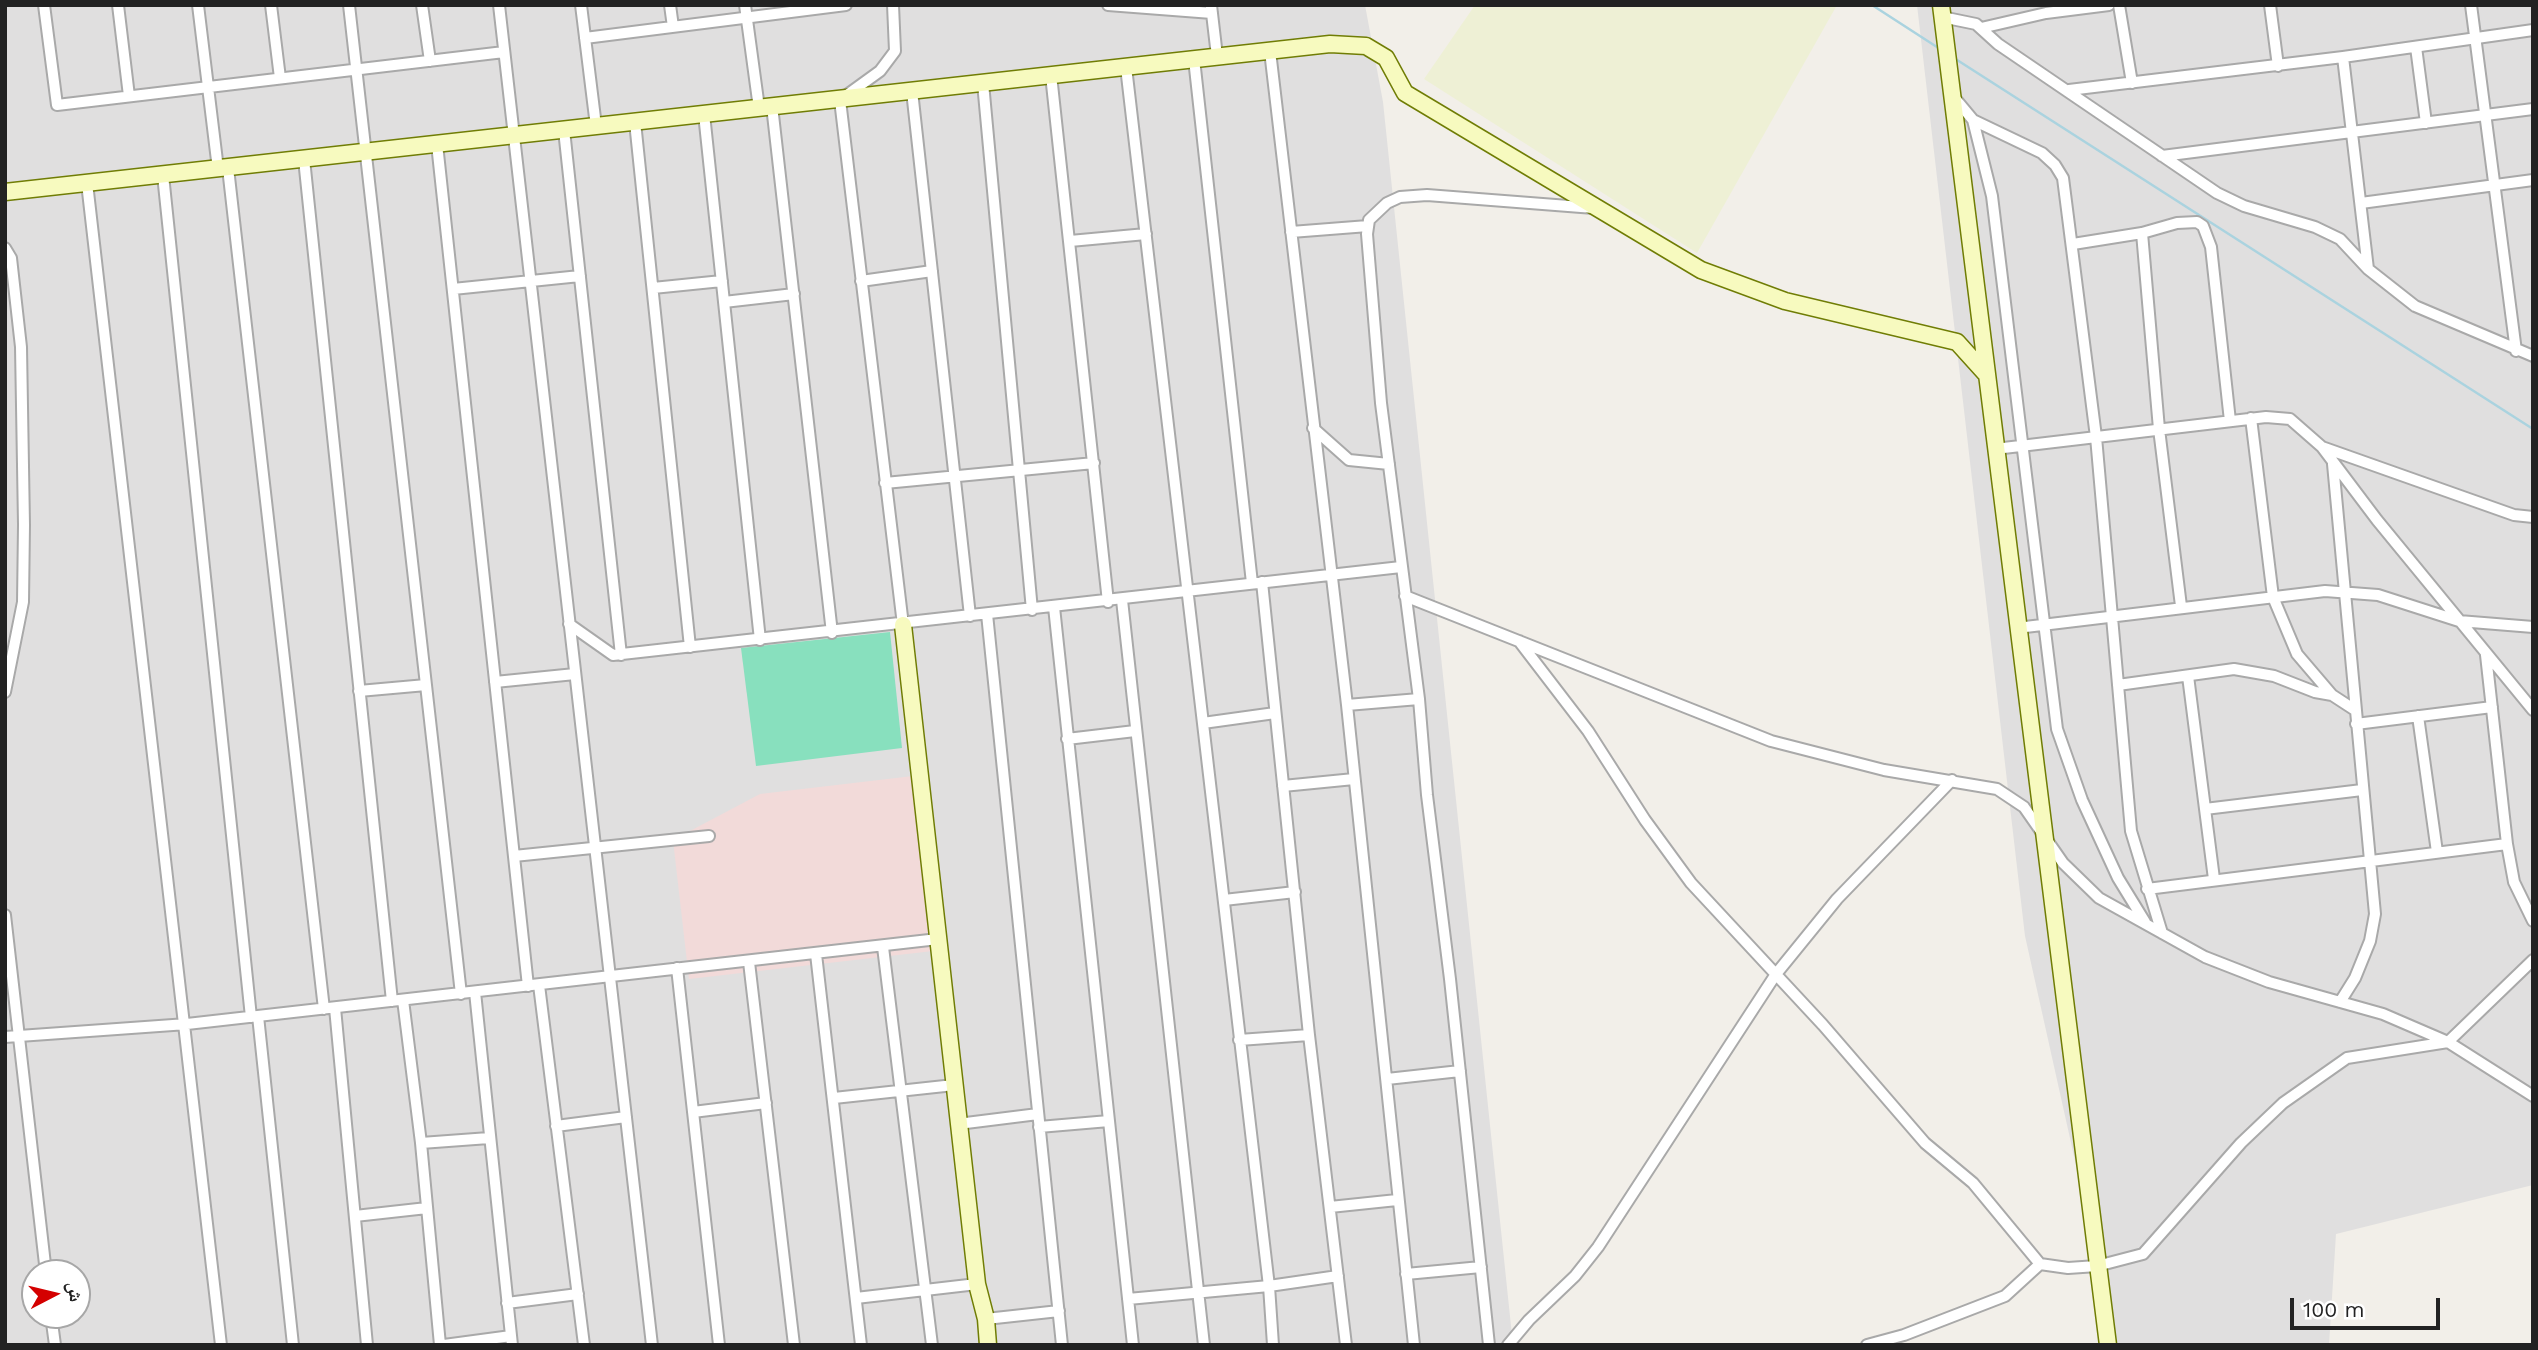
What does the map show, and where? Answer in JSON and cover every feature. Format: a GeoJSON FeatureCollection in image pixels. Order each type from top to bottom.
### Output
{"type":"FeatureCollection","features":[{"type":"Feature","properties":{"kind":"street"},"geometry":{"type":"LineString","coordinates":[[44,5],[57,105],[504,52]]}},
{"type":"Feature","properties":{"kind":"street"},"geometry":{"type":"LineString","coordinates":[[118,5],[129,96]]}},
{"type":"Feature","properties":{"kind":"street"},"geometry":{"type":"LineString","coordinates":[[198,5],[208,86],[223,168],[329,1008],[355,1216],[367,1345]]}},
{"type":"Feature","properties":{"kind":"street"},"geometry":{"type":"LineString","coordinates":[[271,5],[280,78]]}},
{"type":"Feature","properties":{"kind":"street"},"geometry":{"type":"LineString","coordinates":[[349,5],[461,994]]}},
{"type":"Feature","properties":{"kind":"street"},"geometry":{"type":"LineString","coordinates":[[422,5],[429,61]]}},
{"type":"Feature","properties":{"kind":"street"},"geometry":{"type":"LineString","coordinates":[[499,5],[652,1345]]}},
{"type":"Feature","properties":{"kind":"street"},"geometry":{"type":"LineString","coordinates":[[581,5],[596,126]]}},
{"type":"Feature","properties":{"kind":"street"},"geometry":{"type":"LineString","coordinates":[[670,5],[673,27]]}},
{"type":"Feature","properties":{"kind":"street"},"geometry":{"type":"LineString","coordinates":[[745,5],[765,107],[794,294],[832,633]]}},
{"type":"Feature","properties":{"kind":"street"},"geometry":{"type":"LineString","coordinates":[[584,38],[846,5]]}},
{"type":"Feature","properties":{"kind":"street"},"geometry":{"type":"LineString","coordinates":[[840,100],[880,71],[895,51],[893,5]]}},
{"type":"Feature","properties":{"kind":"street"},"geometry":{"type":"LineString","coordinates":[[1108,5],[1211,9],[1217,57]]}},
{"type":"Feature","properties":{"kind":"street"},"geometry":{"type":"LineString","coordinates":[[1981,28],[2046,9],[2109,5]]}},
{"type":"Feature","properties":{"kind":"street"},"geometry":{"type":"LineString","coordinates":[[2119,5],[2132,83]]}},
{"type":"Feature","properties":{"kind":"street"},"geometry":{"type":"LineString","coordinates":[[2270,5],[2278,66]]}},
{"type":"Feature","properties":{"kind":"street"},"geometry":{"type":"LineString","coordinates":[[2471,5],[2516,351]]}},
{"type":"Feature","properties":{"kind":"street"},"geometry":{"type":"LineString","coordinates":[[2108,1345],[1941,11],[1981,28],[1998,44],[2069,90],[2196,181],[2244,206],[2315,227],[2340,239],[2368,269],[2415,306],[2533,356]]}},
{"type":"Feature","properties":{"kind":"street"},"geometry":{"type":"LineString","coordinates":[[2069,90],[2278,66],[2533,30]]}},
{"type":"Feature","properties":{"kind":"street"},"geometry":{"type":"LineString","coordinates":[[5,192],[1330,44],[1366,46],[1386,58],[1405,93],[1701,271],[1738,286],[1882,326],[1957,342],[1985,373]]}},
{"type":"Feature","properties":{"kind":"street"},"geometry":{"type":"LineString","coordinates":[[2416,47],[2426,123]]}},
{"type":"Feature","properties":{"kind":"street"},"geometry":{"type":"LineString","coordinates":[[1270,51],[1347,705],[1414,1345]]}},
{"type":"Feature","properties":{"kind":"street"},"geometry":{"type":"LineString","coordinates":[[2343,57],[2368,269]]}},
{"type":"Feature","properties":{"kind":"street"},"geometry":{"type":"LineString","coordinates":[[1194,59],[1275,713],[1309,1035],[1346,1345]]}},
{"type":"Feature","properties":{"kind":"street"},"geometry":{"type":"LineString","coordinates":[[1126,67],[1269,1286],[1273,1345]]}},
{"type":"Feature","properties":{"kind":"street"},"geometry":{"type":"LineString","coordinates":[[1051,75],[1108,602]]}},
{"type":"Feature","properties":{"kind":"street"},"geometry":{"type":"LineString","coordinates":[[983,83],[1032,610]]}},
{"type":"Feature","properties":{"kind":"street"},"geometry":{"type":"LineString","coordinates":[[912,91],[970,616]]}},
{"type":"Feature","properties":{"kind":"street"},"geometry":{"type":"LineString","coordinates":[[1951,94],[1973,120],[2042,153],[2055,165],[2063,178],[2096,437],[2131,831],[2162,933]]}},
{"type":"Feature","properties":{"kind":"street"},"geometry":{"type":"LineString","coordinates":[[840,100],[903,625],[977,1284],[986,1319],[988,1345]]}},
{"type":"Feature","properties":{"kind":"street"},"geometry":{"type":"LineString","coordinates":[[2162,156],[2533,109]]}},
{"type":"Feature","properties":{"kind":"street"},"geometry":{"type":"LineString","coordinates":[[704,114],[760,640]]}},
{"type":"Feature","properties":{"kind":"street"},"geometry":{"type":"LineString","coordinates":[[1973,120],[1992,196],[2053,709],[2064,752],[2082,800],[2118,878],[2147,925]]}},
{"type":"Feature","properties":{"kind":"street"},"geometry":{"type":"LineString","coordinates":[[635,122],[690,648]]}},
{"type":"Feature","properties":{"kind":"street"},"geometry":{"type":"LineString","coordinates":[[564,130],[621,655]]}},
{"type":"Feature","properties":{"kind":"street"},"geometry":{"type":"LineString","coordinates":[[437,144],[514,856],[556,1126],[584,1345]]}},
{"type":"Feature","properties":{"kind":"street"},"geometry":{"type":"LineString","coordinates":[[304,159],[359,691],[397,1001],[421,1143],[442,1345],[511,1340],[475,992]]}},
{"type":"Feature","properties":{"kind":"street"},"geometry":{"type":"LineString","coordinates":[[163,175],[254,1017],[293,1345]]}},
{"type":"Feature","properties":{"kind":"street"},"geometry":{"type":"LineString","coordinates":[[2361,203],[2533,180]]}},
{"type":"Feature","properties":{"kind":"street"},"geometry":{"type":"LineString","coordinates":[[87,183],[187,1024],[221,1345]]}},
{"type":"Feature","properties":{"kind":"street"},"geometry":{"type":"LineString","coordinates":[[1489,1345],[1427,795],[1419,699],[1389,464],[1368,264],[1368,226],[1369,220],[1387,203],[1400,197],[1427,195],[1597,208]]}},
{"type":"Feature","properties":{"kind":"street"},"geometry":{"type":"LineString","coordinates":[[2073,244],[2189,222],[2203,226],[2209,236],[2230,421]]}},
{"type":"Feature","properties":{"kind":"street"},"geometry":{"type":"LineString","coordinates":[[1291,232],[1368,226]]}},
{"type":"Feature","properties":{"kind":"street"},"geometry":{"type":"LineString","coordinates":[[2142,233],[2159,429],[2181,606]]}},
{"type":"Feature","properties":{"kind":"street"},"geometry":{"type":"LineString","coordinates":[[1070,241],[1146,234]]}},
{"type":"Feature","properties":{"kind":"street"},"geometry":{"type":"LineString","coordinates":[[5,248],[11,258],[21,347],[24,525],[23,602],[5,692]]}},
{"type":"Feature","properties":{"kind":"street"},"geometry":{"type":"LineString","coordinates":[[861,281],[932,271]]}},
{"type":"Feature","properties":{"kind":"street"},"geometry":{"type":"LineString","coordinates":[[453,289],[580,276]]}},
{"type":"Feature","properties":{"kind":"street"},"geometry":{"type":"LineString","coordinates":[[653,288],[722,281]]}},
{"type":"Feature","properties":{"kind":"street"},"geometry":{"type":"LineString","coordinates":[[724,302],[794,294]]}},
{"type":"Feature","properties":{"kind":"street"},"geometry":{"type":"LineString","coordinates":[[1995,449],[2251,418],[2277,416],[2290,419],[2322,447],[2486,655],[2533,710]]}},
{"type":"Feature","properties":{"kind":"street"},"geometry":{"type":"LineString","coordinates":[[2251,418],[2273,597],[2297,654],[2332,695],[2355,710]]}},
{"type":"Feature","properties":{"kind":"street"},"geometry":{"type":"LineString","coordinates":[[1313,428],[1349,460],[1389,464]]}},
{"type":"Feature","properties":{"kind":"street"},"geometry":{"type":"LineString","coordinates":[[2322,447],[2514,515],[2533,517]]}},
{"type":"Feature","properties":{"kind":"street"},"geometry":{"type":"LineString","coordinates":[[886,483],[1094,463]]}},
{"type":"Feature","properties":{"kind":"street"},"geometry":{"type":"LineString","coordinates":[[2333,464],[2375,914],[2370,942],[2355,978],[2340,1002]]}},
{"type":"Feature","properties":{"kind":"street"},"geometry":{"type":"LineString","coordinates":[[569,624],[613,655],[621,655],[1401,567]]}},
{"type":"Feature","properties":{"kind":"street"},"geometry":{"type":"LineString","coordinates":[[2017,628],[2181,606],[2346,591],[2414,605],[2459,621],[2533,627]]}},
{"type":"Feature","properties":{"kind":"street"},"geometry":{"type":"LineString","coordinates":[[1405,596],[1771,741],[1884,770],[1985,785],[2024,807],[2081,883],[2099,898],[2205,957],[2269,982],[2383,1014],[2448,1042],[2533,1096]]}},
{"type":"Feature","properties":{"kind":"street"},"geometry":{"type":"LineString","coordinates":[[1122,600],[1200,1294],[1203,1345]]}},
{"type":"Feature","properties":{"kind":"street"},"geometry":{"type":"LineString","coordinates":[[1054,607],[1133,1345]]}},
{"type":"Feature","properties":{"kind":"street"},"geometry":{"type":"LineString","coordinates":[[987,614],[1062,1345]]}},
{"type":"Feature","properties":{"kind":"street"},"geometry":{"type":"LineString","coordinates":[[1519,641],[1588,731],[1645,820],[1691,883],[1776,974],[1925,1143],[1973,1183],[2040,1264],[2068,1268],[2097,1266],[2130,1259],[2149,1250],[2232,1153],[2283,1103],[2347,1058],[2448,1042],[2533,960]]}},
{"type":"Feature","properties":{"kind":"street"},"geometry":{"type":"LineString","coordinates":[[2486,655],[2507,844],[2514,882],[2533,921]]}},
{"type":"Feature","properties":{"kind":"street"},"geometry":{"type":"LineString","coordinates":[[2118,685],[2234,670],[2252,671],[2332,695]]}},
{"type":"Feature","properties":{"kind":"street"},"geometry":{"type":"LineString","coordinates":[[495,682],[575,674]]}},
{"type":"Feature","properties":{"kind":"street"},"geometry":{"type":"LineString","coordinates":[[2188,676],[2214,879]]}},
{"type":"Feature","properties":{"kind":"street"},"geometry":{"type":"LineString","coordinates":[[359,691],[426,685]]}},
{"type":"Feature","properties":{"kind":"street"},"geometry":{"type":"LineString","coordinates":[[1347,705],[1419,699]]}},
{"type":"Feature","properties":{"kind":"street"},"geometry":{"type":"LineString","coordinates":[[2356,723],[2491,707]]}},
{"type":"Feature","properties":{"kind":"street"},"geometry":{"type":"LineString","coordinates":[[1203,723],[1275,713]]}},
{"type":"Feature","properties":{"kind":"street"},"geometry":{"type":"LineString","coordinates":[[2418,716],[2437,852]]}},
{"type":"Feature","properties":{"kind":"street"},"geometry":{"type":"LineString","coordinates":[[1067,739],[1135,731]]}},
{"type":"Feature","properties":{"kind":"street"},"geometry":{"type":"LineString","coordinates":[[1283,786],[1354,779]]}},
{"type":"Feature","properties":{"kind":"street"},"geometry":{"type":"LineString","coordinates":[[1508,1345],[1529,1320],[1576,1276],[1598,1247],[1776,974],[1837,899],[1952,780]]}},
{"type":"Feature","properties":{"kind":"street"},"geometry":{"type":"LineString","coordinates":[[2205,809],[2362,790]]}},
{"type":"Feature","properties":{"kind":"street"},"geometry":{"type":"LineString","coordinates":[[514,856],[709,836]]}},
{"type":"Feature","properties":{"kind":"street"},"geometry":{"type":"LineString","coordinates":[[2147,889],[2370,859],[2507,844]]}},
{"type":"Feature","properties":{"kind":"street"},"geometry":{"type":"LineString","coordinates":[[1224,900],[1295,892]]}},
{"type":"Feature","properties":{"kind":"street"},"geometry":{"type":"LineString","coordinates":[[5,915],[45,1259]]}},
{"type":"Feature","properties":{"kind":"street"},"geometry":{"type":"LineString","coordinates":[[5,1037],[254,1017],[938,939]]}},
{"type":"Feature","properties":{"kind":"street"},"geometry":{"type":"LineString","coordinates":[[883,947],[932,1345]]}},
{"type":"Feature","properties":{"kind":"street"},"geometry":{"type":"LineString","coordinates":[[816,954],[862,1345]]}},
{"type":"Feature","properties":{"kind":"street"},"geometry":{"type":"LineString","coordinates":[[750,962],[794,1345]]}},
{"type":"Feature","properties":{"kind":"street"},"geometry":{"type":"LineString","coordinates":[[677,968],[719,1345]]}},
{"type":"Feature","properties":{"kind":"street"},"geometry":{"type":"LineString","coordinates":[[1239,1041],[1309,1035]]}},
{"type":"Feature","properties":{"kind":"street"},"geometry":{"type":"LineString","coordinates":[[1387,1079],[1460,1071]]}},
{"type":"Feature","properties":{"kind":"street"},"geometry":{"type":"LineString","coordinates":[[834,1098],[954,1085]]}},
{"type":"Feature","properties":{"kind":"street"},"geometry":{"type":"LineString","coordinates":[[693,1112],[766,1103]]}},
{"type":"Feature","properties":{"kind":"street"},"geometry":{"type":"LineString","coordinates":[[958,1124],[1038,1114]]}},
{"type":"Feature","properties":{"kind":"street"},"geometry":{"type":"LineString","coordinates":[[556,1126],[626,1117]]}},
{"type":"Feature","properties":{"kind":"street"},"geometry":{"type":"LineString","coordinates":[[1039,1127],[1109,1121]]}},
{"type":"Feature","properties":{"kind":"street"},"geometry":{"type":"LineString","coordinates":[[421,1143],[489,1138]]}},
{"type":"Feature","properties":{"kind":"street"},"geometry":{"type":"LineString","coordinates":[[1329,1207],[1397,1200]]}},
{"type":"Feature","properties":{"kind":"street"},"geometry":{"type":"LineString","coordinates":[[355,1216],[427,1208]]}},
{"type":"Feature","properties":{"kind":"street"},"geometry":{"type":"LineString","coordinates":[[1867,1345],[1904,1335],[2005,1296],[2040,1264]]}},
{"type":"Feature","properties":{"kind":"street"},"geometry":{"type":"LineString","coordinates":[[1406,1274],[1481,1267]]}},
{"type":"Feature","properties":{"kind":"street"},"geometry":{"type":"LineString","coordinates":[[1128,1299],[1200,1294],[1338,1276]]}},
{"type":"Feature","properties":{"kind":"street"},"geometry":{"type":"LineString","coordinates":[[856,1298],[977,1284]]}},
{"type":"Feature","properties":{"kind":"street"},"geometry":{"type":"LineString","coordinates":[[507,1303],[578,1294]]}},
{"type":"Feature","properties":{"kind":"street"},"geometry":{"type":"LineString","coordinates":[[986,1319],[1059,1311]]}},
{"type":"Feature","properties":{"kind":"shaded area"},"geometry":{"type":"Polygon","coordinates":[[[5,5],[1365,5],[1383,102],[1513,1345],[5,1345],[5,5]]]}},
{"type":"Feature","properties":{"kind":"shaded area"},"geometry":{"type":"Polygon","coordinates":[[[1917,5],[2533,5],[2533,1185],[2336,1234],[2329,1345],[2116,1345],[2025,936],[1917,5]]]}},
{"type":"Feature","properties":{"kind":"shaded area"},"geometry":{"type":"Polygon","coordinates":[[[913,776],[933,951],[689,979],[673,840],[760,794],[913,776]]]}},
{"type":"Feature","properties":{"kind":"green space"},"geometry":{"type":"Polygon","coordinates":[[[1475,5],[1837,5],[1697,253],[1424,79],[1475,5]]]}},
{"type":"Feature","properties":{"kind":"green space"},"geometry":{"type":"Polygon","coordinates":[[[890,632],[902,748],[756,766],[741,648],[890,632]]]}},
{"type":"Feature","properties":{"kind":"waterway"},"geometry":{"type":"LineString","coordinates":[[1872,5],[1940,49]]}},
{"type":"Feature","properties":{"kind":"waterway"},"geometry":{"type":"LineString","coordinates":[[1954,58],[2533,429]]}}]}
